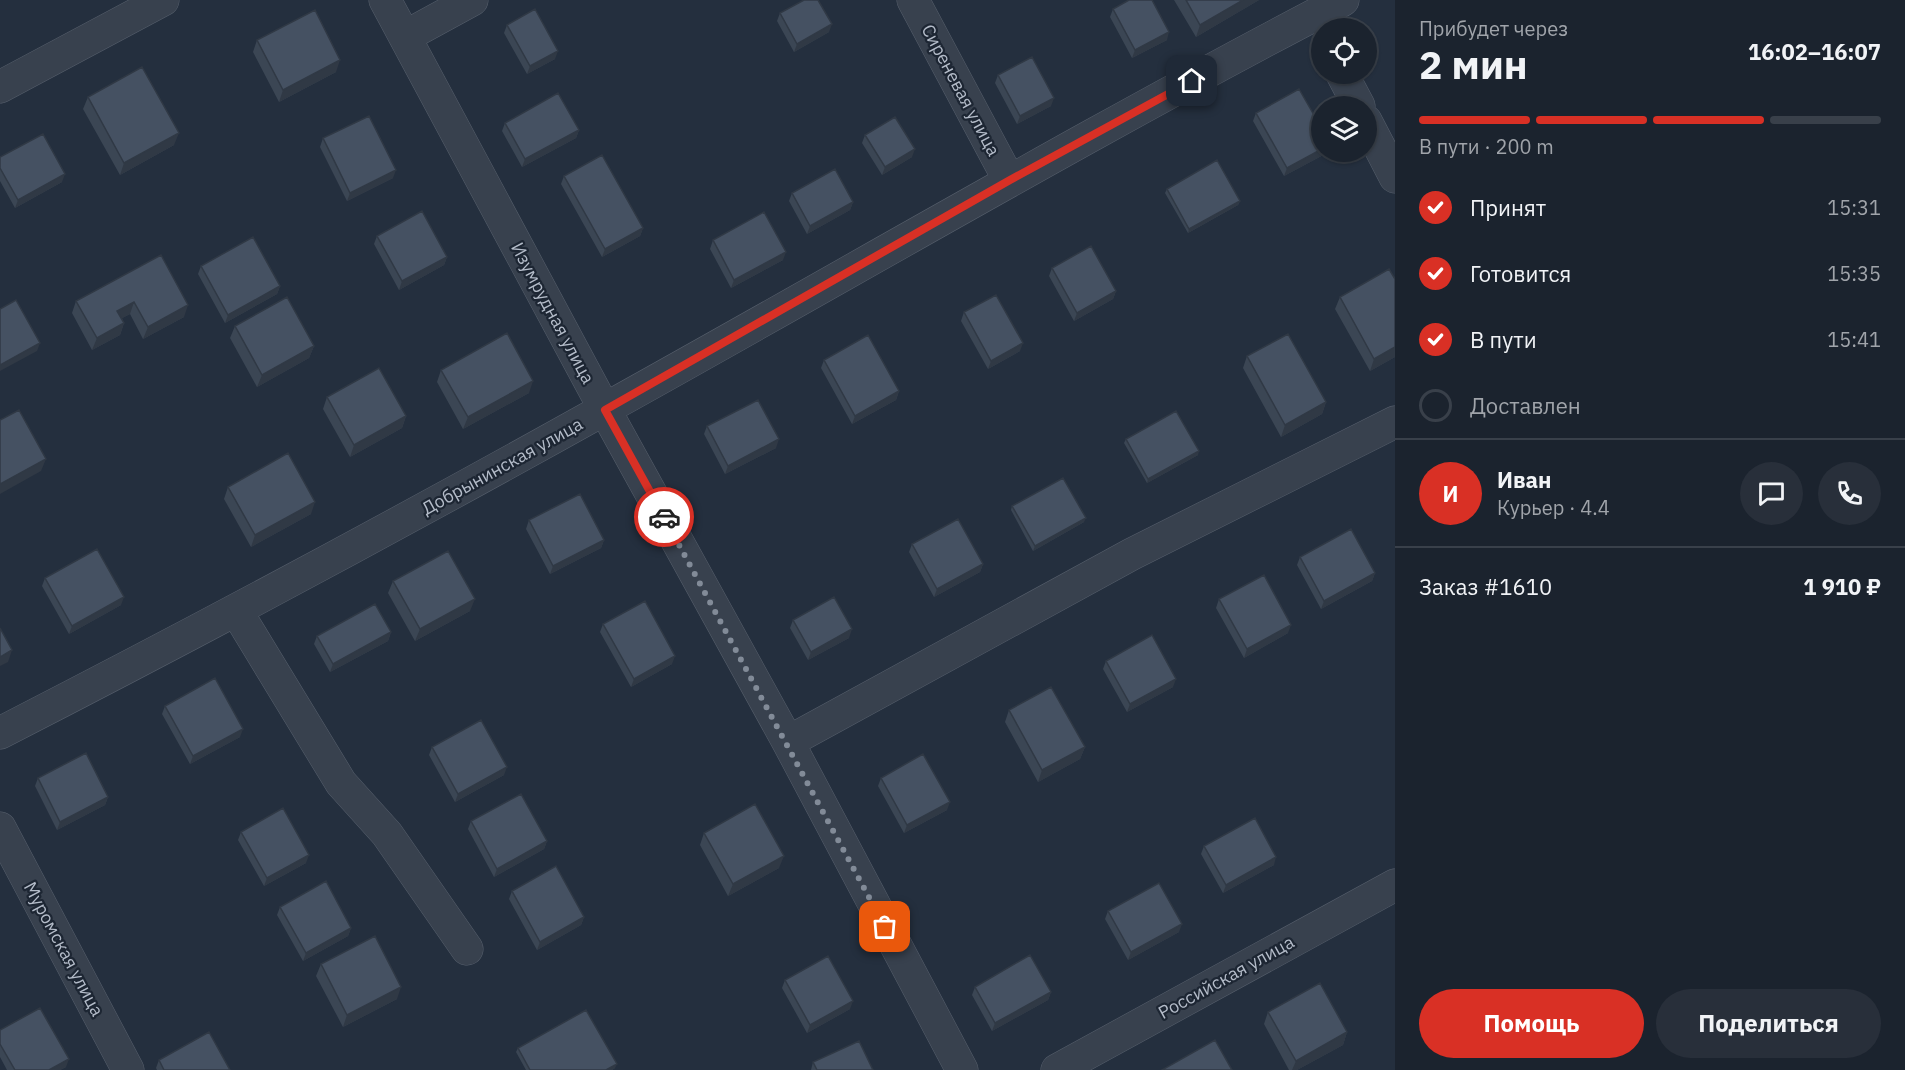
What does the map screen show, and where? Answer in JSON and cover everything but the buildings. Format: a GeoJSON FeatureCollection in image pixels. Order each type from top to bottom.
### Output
{"type":"FeatureCollection","features":[{"type":"Feature","properties":{"kind":"street"},"geometry":{"type":"LineString","coordinates":[[0,87],[163,0]]}},
{"type":"Feature","properties":{"kind":"street","name":"Изумрудная улица"},"geometry":{"type":"LineString","coordinates":[[385,0],[605,410],[788,742],[962,1070]]}},
{"type":"Feature","properties":{"kind":"street"},"geometry":{"type":"LineString","coordinates":[[406,36],[472,0]]}},
{"type":"Feature","properties":{"kind":"street","name":"Сиреневая улица"},"geometry":{"type":"LineString","coordinates":[[913,0],[1010,180]]}},
{"type":"Feature","properties":{"kind":"street","name":"Добрынинская улица"},"geometry":{"type":"LineString","coordinates":[[0,733],[237,612],[605,410],[1010,180],[1343,0]]}},
{"type":"Feature","properties":{"kind":"street"},"geometry":{"type":"LineString","coordinates":[[1377,142],[1395,177]]}},
{"type":"Feature","properties":{"kind":"street"},"geometry":{"type":"LineString","coordinates":[[788,742],[1132,554],[1395,422]]}},
{"type":"Feature","properties":{"kind":"street"},"geometry":{"type":"LineString","coordinates":[[237,612],[341,783],[387,834],[467,949]]}},
{"type":"Feature","properties":{"kind":"street","name":"Муромская улица"},"geometry":{"type":"LineString","coordinates":[[0,828],[128,1070]]}},
{"type":"Feature","properties":{"kind":"street","name":"Российская улица"},"geometry":{"type":"LineString","coordinates":[[1057,1070],[1395,885]]}},
{"type":"Feature","properties":{"kind":"way so far"},"geometry":{"type":"LineString","coordinates":[[664,517],[788,742],[885,927]]}},
{"type":"Feature","properties":{"kind":"route"},"geometry":{"type":"LineString","coordinates":[[664,517],[605,410],[1010,180],[1192,81]]}}]}
